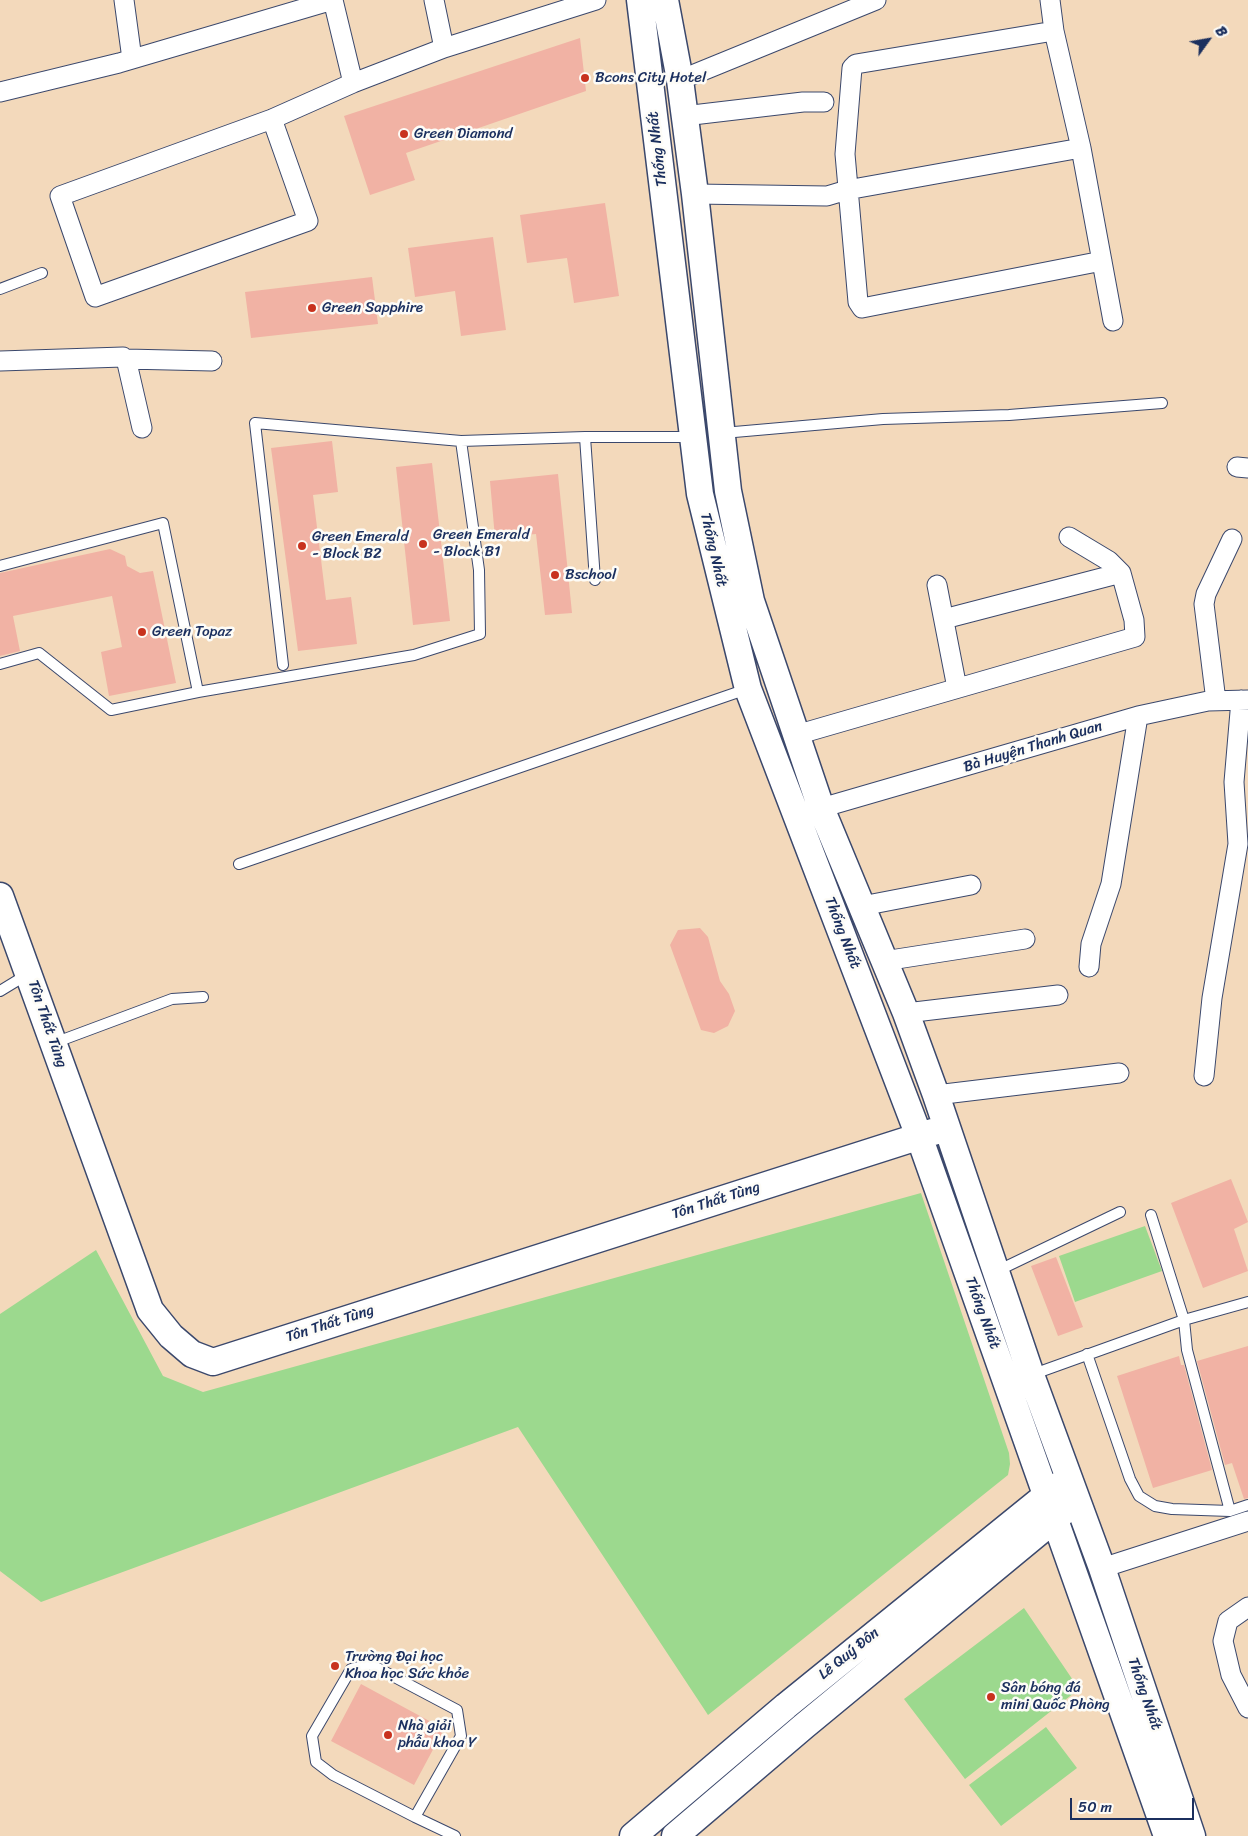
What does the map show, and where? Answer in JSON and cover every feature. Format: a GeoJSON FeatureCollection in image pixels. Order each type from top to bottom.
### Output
{"type":"FeatureCollection","features":[{"type":"Feature","properties":{"kind":"main road","name":"Thống Nhất"},"geometry":{"type":"LineString","coordinates":[[640,0],[691,437],[700,494],[748,689],[919,1136],[1167,1836]]}},
{"type":"Feature","properties":{"kind":"main road","name":"Thống Nhất"},"geometry":{"type":"LineString","coordinates":[[665,0],[680,80],[695,194],[728,491],[751,601],[822,808],[906,1013],[936,1095],[998,1271],[1031,1375],[1102,1568],[1192,1836]]}},
{"type":"Feature","properties":{"kind":"main road"},"geometry":{"type":"LineString","coordinates":[[655,121],[684,116]]}},
{"type":"Feature","properties":{"kind":"main road","name":"Tôn Thất Tùng"},"geometry":{"type":"LineString","coordinates":[[0,896],[150,1310],[171,1336],[192,1354],[213,1362],[947,1128]]}},
{"type":"Feature","properties":{"kind":"main road","name":"Lê Quý Đôn"},"geometry":{"type":"LineString","coordinates":[[675,1836],[804,1726],[1073,1489]]}},
{"type":"Feature","properties":{"kind":"main road","name":"Lê Quý Đôn"},"geometry":{"type":"LineString","coordinates":[[633,1836],[786,1706],[1051,1508]]}},
{"type":"Feature","properties":{"kind":"main road"},"geometry":{"type":"LineString","coordinates":[[786,1706],[804,1726]]}},
{"type":"Feature","properties":{"kind":"street"},"geometry":{"type":"LineString","coordinates":[[124,0],[132,59]]}},
{"type":"Feature","properties":{"kind":"street"},"geometry":{"type":"LineString","coordinates":[[0,92],[132,59],[332,0],[353,83]]}},
{"type":"Feature","properties":{"kind":"street"},"geometry":{"type":"LineString","coordinates":[[434,0],[444,48]]}},
{"type":"Feature","properties":{"kind":"street"},"geometry":{"type":"LineString","coordinates":[[272,119],[308,221],[95,297],[60,196],[272,119],[353,83],[444,48],[596,0]]}},
{"type":"Feature","properties":{"kind":"street"},"geometry":{"type":"LineString","coordinates":[[680,80],[876,0]]}},
{"type":"Feature","properties":{"kind":"street"},"geometry":{"type":"LineString","coordinates":[[1050,0],[1054,31],[1082,148],[1114,321]]}},
{"type":"Feature","properties":{"kind":"street"},"geometry":{"type":"LineString","coordinates":[[1054,31],[856,64],[852,68],[846,144],[847,190],[856,283],[862,308],[1102,261]]}},
{"type":"Feature","properties":{"kind":"street"},"geometry":{"type":"LineString","coordinates":[[684,116],[803,102],[824,102]]}},
{"type":"Feature","properties":{"kind":"street"},"geometry":{"type":"LineString","coordinates":[[695,194],[827,196],[847,190],[1082,148]]}},
{"type":"Feature","properties":{"kind":"street"},"geometry":{"type":"LineString","coordinates":[[0,361],[123,357],[126,359],[212,361]]}},
{"type":"Feature","properties":{"kind":"street"},"geometry":{"type":"LineString","coordinates":[[126,359],[142,428]]}},
{"type":"Feature","properties":{"kind":"street"},"geometry":{"type":"LineString","coordinates":[[796,734],[1135,637],[1134,620],[1121,573],[1109,561],[1069,537]]}},
{"type":"Feature","properties":{"kind":"street"},"geometry":{"type":"LineString","coordinates":[[1216,701],[1204,604],[1206,594],[1232,539]]}},
{"type":"Feature","properties":{"kind":"street"},"geometry":{"type":"LineString","coordinates":[[944,618],[1121,573]]}},
{"type":"Feature","properties":{"kind":"street"},"geometry":{"type":"LineString","coordinates":[[937,585],[957,688]]}},
{"type":"Feature","properties":{"kind":"street"},"geometry":{"type":"LineString","coordinates":[[1204,1076],[1212,998],[1238,844],[1234,782],[1244,700]]}},
{"type":"Feature","properties":{"kind":"street","name":"Bà Huyện Thanh Quan"},"geometry":{"type":"LineString","coordinates":[[822,808],[1138,716],[1216,701],[1244,700]]}},
{"type":"Feature","properties":{"kind":"street"},"geometry":{"type":"LineString","coordinates":[[1090,967],[1092,944],[1110,884],[1124,813],[1138,716]]}},
{"type":"Feature","properties":{"kind":"street"},"geometry":{"type":"LineString","coordinates":[[862,906],[971,885]]}},
{"type":"Feature","properties":{"kind":"street"},"geometry":{"type":"LineString","coordinates":[[884,962],[1026,939]]}},
{"type":"Feature","properties":{"kind":"street"},"geometry":{"type":"LineString","coordinates":[[906,1013],[1058,995]]}},
{"type":"Feature","properties":{"kind":"street"},"geometry":{"type":"LineString","coordinates":[[936,1095],[1119,1074]]}},
{"type":"Feature","properties":{"kind":"street"},"geometry":{"type":"LineString","coordinates":[[1102,1568],[1248,1521]]}},
{"type":"Feature","properties":{"kind":"street"},"geometry":{"type":"LineString","coordinates":[[1248,1607],[1228,1621],[1223,1641],[1231,1675],[1248,1708]]}},
{"type":"Feature","properties":{"kind":"lane"},"geometry":{"type":"LineString","coordinates":[[0,289],[42,274]]}},
{"type":"Feature","properties":{"kind":"lane"},"geometry":{"type":"LineString","coordinates":[[722,434],[884,418],[1009,415],[1162,403]]}},
{"type":"Feature","properties":{"kind":"lane"},"geometry":{"type":"LineString","coordinates":[[283,665],[256,424],[461,441],[584,437],[691,437]]}},
{"type":"Feature","properties":{"kind":"lane"},"geometry":{"type":"LineString","coordinates":[[584,437],[595,580]]}},
{"type":"Feature","properties":{"kind":"lane"},"geometry":{"type":"LineString","coordinates":[[0,664],[39,653],[111,710],[198,692],[414,655],[480,634],[479,570],[461,441]]}},
{"type":"Feature","properties":{"kind":"lane"},"geometry":{"type":"LineString","coordinates":[[0,566],[163,524],[198,692]]}},
{"type":"Feature","properties":{"kind":"lane"},"geometry":{"type":"LineString","coordinates":[[238,864],[748,689]]}},
{"type":"Feature","properties":{"kind":"lane"},"geometry":{"type":"LineString","coordinates":[[0,991],[29,974]]}},
{"type":"Feature","properties":{"kind":"lane"},"geometry":{"type":"LineString","coordinates":[[53,1043],[172,999],[203,997]]}},
{"type":"Feature","properties":{"kind":"lane"},"geometry":{"type":"LineString","coordinates":[[998,1271],[1120,1212]]}},
{"type":"Feature","properties":{"kind":"lane"},"geometry":{"type":"LineString","coordinates":[[1151,1215],[1184,1320],[1187,1350],[1230,1511]]}},
{"type":"Feature","properties":{"kind":"lane"},"geometry":{"type":"LineString","coordinates":[[1031,1375],[1184,1320],[1248,1302]]}},
{"type":"Feature","properties":{"kind":"lane"},"geometry":{"type":"LineString","coordinates":[[1087,1354],[1130,1479],[1139,1496],[1155,1506],[1230,1511],[1248,1505]]}},
{"type":"Feature","properties":{"kind":"lane"},"geometry":{"type":"LineString","coordinates":[[415,1817],[461,1736],[456,1710],[370,1664],[351,1669],[312,1736],[316,1762],[333,1775],[415,1817],[455,1836]]}},
{"type":"Feature","properties":{"kind":"green space"},"geometry":{"type":"Polygon","coordinates":[[[921,1193],[1009,1453],[1008,1475],[708,1715],[518,1427],[41,1602],[0,1571],[0,1314],[96,1250],[163,1376],[203,1392],[921,1193]]]}},
{"type":"Feature","properties":{"kind":"green space"},"geometry":{"type":"Polygon","coordinates":[[[1145,1226],[1162,1271],[1075,1302],[1059,1256],[1145,1226]]]}},
{"type":"Feature","properties":{"kind":"green space"},"geometry":{"type":"Polygon","coordinates":[[[1024,1608],[1079,1689],[965,1779],[904,1699],[1024,1608]]]}},
{"type":"Feature","properties":{"kind":"green space"},"geometry":{"type":"Polygon","coordinates":[[[1046,1727],[1077,1768],[1001,1826],[969,1785],[1046,1727]]]}},
{"type":"Feature","properties":{"kind":"building","name":"Green Diamond"},"geometry":{"type":"Polygon","coordinates":[[[580,38],[586,91],[406,153],[415,180],[370,195],[344,116],[580,38]]]}},
{"type":"Feature","properties":{"kind":"building"},"geometry":{"type":"Polygon","coordinates":[[[605,203],[619,296],[574,303],[567,258],[527,263],[520,215],[605,203]]]}},
{"type":"Feature","properties":{"kind":"building"},"geometry":{"type":"Polygon","coordinates":[[[493,237],[506,330],[461,336],[455,291],[415,297],[408,248],[493,237]]]}},
{"type":"Feature","properties":{"kind":"building","name":"Green Sapphire"},"geometry":{"type":"Polygon","coordinates":[[[372,277],[378,324],[251,338],[245,292],[372,277]]]}},
{"type":"Feature","properties":{"kind":"building","name":"Green Emerald - Block B2"},"geometry":{"type":"Polygon","coordinates":[[[332,441],[338,492],[313,495],[326,600],[351,597],[357,644],[298,651],[271,448],[332,441]]]}},
{"type":"Feature","properties":{"kind":"building","name":"Green Emerald - Block B1"},"geometry":{"type":"Polygon","coordinates":[[[432,463],[450,621],[413,625],[396,467],[432,463]]]}},
{"type":"Feature","properties":{"kind":"building","name":"Bschool"},"geometry":{"type":"Polygon","coordinates":[[[558,474],[572,613],[545,615],[536,534],[495,538],[490,481],[558,474]]]}},
{"type":"Feature","properties":{"kind":"building","name":"Green Topaz"},"geometry":{"type":"Polygon","coordinates":[[[110,549],[125,556],[127,566],[140,573],[153,571],[176,683],[109,696],[101,652],[122,647],[112,596],[13,616],[20,651],[0,656],[0,573],[110,549]]]}},
{"type":"Feature","properties":{"kind":"building"},"geometry":{"type":"Polygon","coordinates":[[[700,928],[708,937],[720,981],[729,994],[735,1011],[728,1026],[714,1033],[701,1030],[670,945],[678,930],[700,928]]]}},
{"type":"Feature","properties":{"kind":"building"},"geometry":{"type":"Polygon","coordinates":[[[1231,1179],[1248,1222],[1234,1229],[1248,1271],[1203,1288],[1171,1203],[1231,1179]]]}},
{"type":"Feature","properties":{"kind":"building"},"geometry":{"type":"Polygon","coordinates":[[[1056,1257],[1083,1327],[1058,1336],[1031,1266],[1056,1257]]]}},
{"type":"Feature","properties":{"kind":"building"},"geometry":{"type":"Polygon","coordinates":[[[1248,1346],[1248,1498],[1244,1499],[1232,1463],[1225,1465],[1197,1361],[1248,1346]]]}},
{"type":"Feature","properties":{"kind":"building"},"geometry":{"type":"Polygon","coordinates":[[[1179,1356],[1181,1365],[1184,1365],[1212,1470],[1153,1488],[1117,1376],[1179,1356]]]}},
{"type":"Feature","properties":{"kind":"building","name":"Nhà giải phẫu khoa Y"},"geometry":{"type":"Polygon","coordinates":[[[361,1684],[444,1729],[414,1785],[331,1741],[361,1684]]]}},
{"type":"Feature","properties":{"kind":"place","name":"Bcons City Hotel"},"geometry":{"type":"Point","coordinates":[585,78]}},
{"type":"Feature","properties":{"kind":"place","name":"Green Diamond"},"geometry":{"type":"Point","coordinates":[404,134]}},
{"type":"Feature","properties":{"kind":"place","name":"Green Sapphire"},"geometry":{"type":"Point","coordinates":[312,308]}},
{"type":"Feature","properties":{"kind":"place","name":"Green Emerald - Block B1"},"geometry":{"type":"Point","coordinates":[423,544]}},
{"type":"Feature","properties":{"kind":"place","name":"Green Emerald - Block B2"},"geometry":{"type":"Point","coordinates":[302,546]}},
{"type":"Feature","properties":{"kind":"place","name":"Bschool"},"geometry":{"type":"Point","coordinates":[555,575]}},
{"type":"Feature","properties":{"kind":"place","name":"Green Topaz"},"geometry":{"type":"Point","coordinates":[142,632]}},
{"type":"Feature","properties":{"kind":"place","name":"Trường Đại học Khoa học Sức khỏe"},"geometry":{"type":"Point","coordinates":[335,1666]}},
{"type":"Feature","properties":{"kind":"place","name":"Sân bóng đá mini Quốc Phòng"},"geometry":{"type":"Point","coordinates":[991,1697]}},
{"type":"Feature","properties":{"kind":"place","name":"Nhà giải phẫu khoa Y"},"geometry":{"type":"Point","coordinates":[388,1735]}}]}
